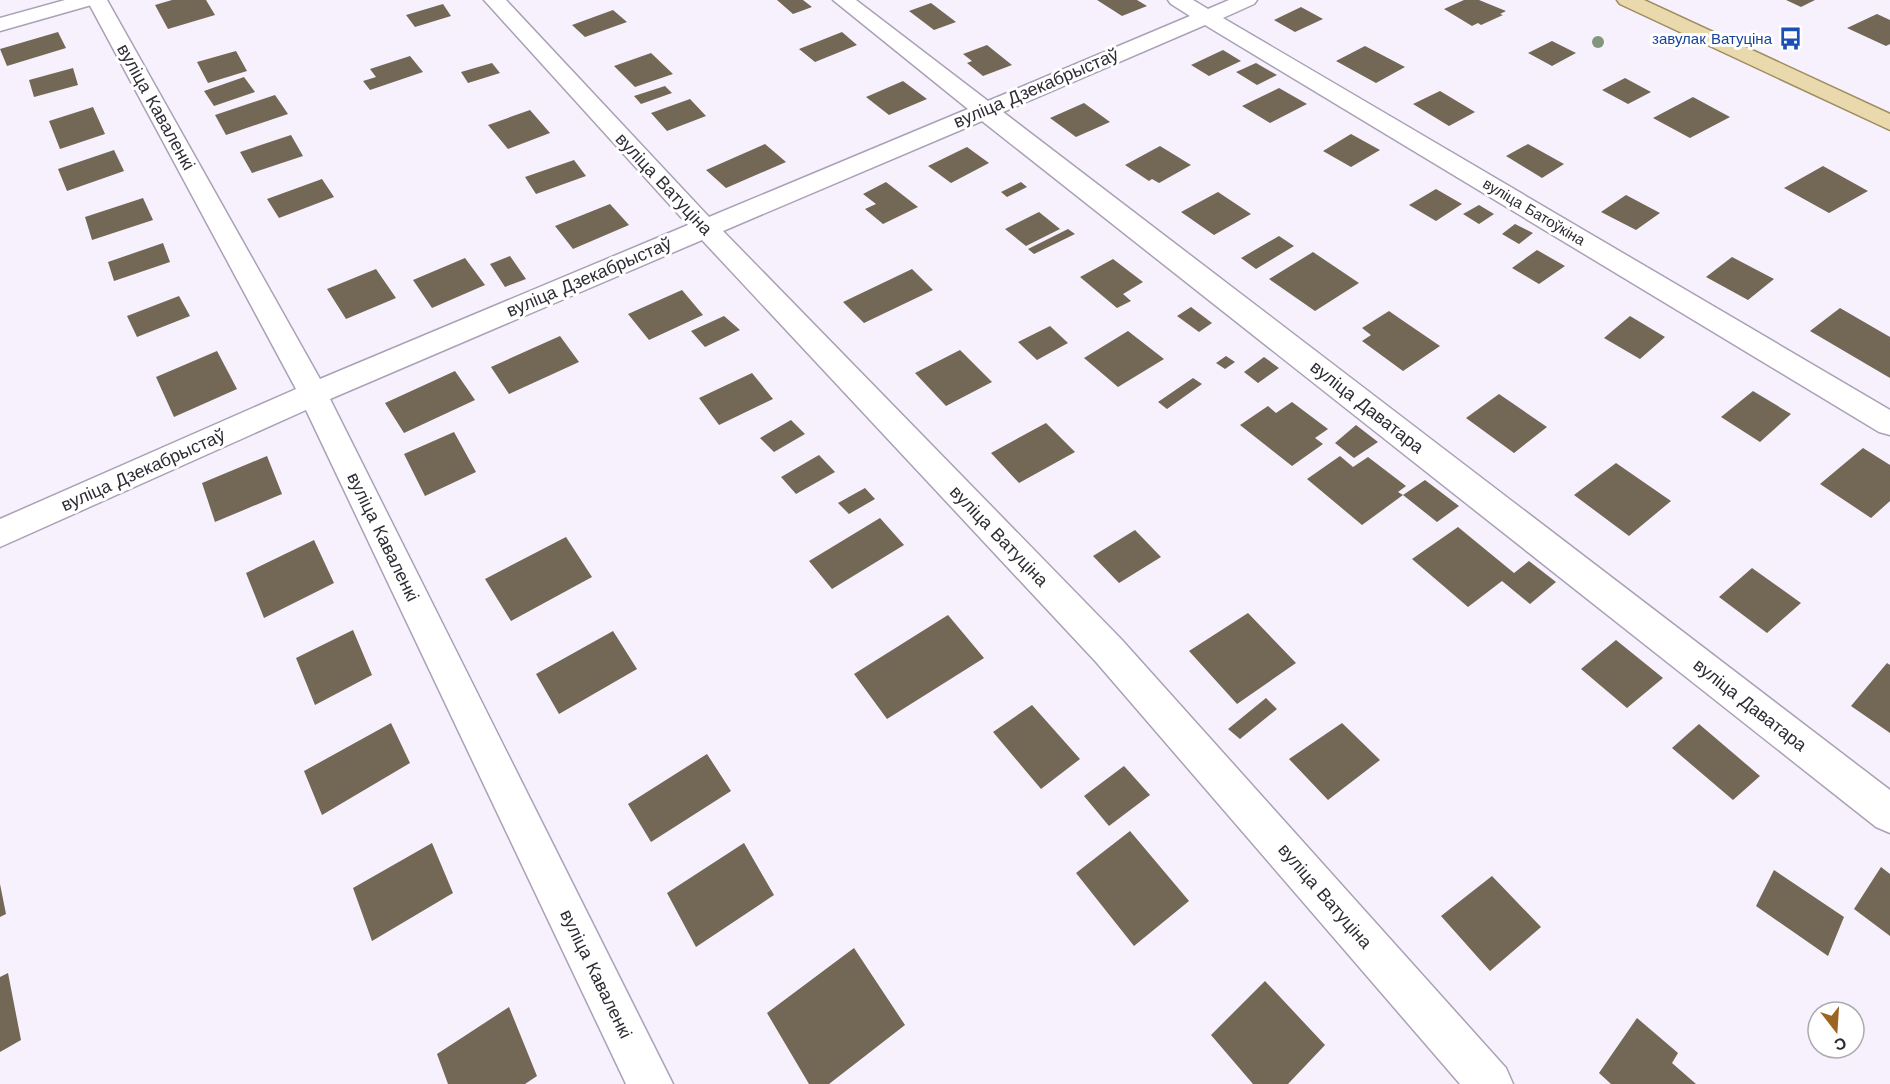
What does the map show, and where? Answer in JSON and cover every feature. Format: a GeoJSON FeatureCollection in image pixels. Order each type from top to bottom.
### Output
{"type":"FeatureCollection","features":[{"type":"Feature","properties":{"kind":"main road"},"geometry":{"type":"LineString","coordinates":[[1627,0],[1890,123]]}},
{"type":"Feature","properties":{"kind":"street"},"geometry":{"type":"LineString","coordinates":[[0,25],[88,0]]}},
{"type":"Feature","properties":{"kind":"street","name":"вуліца Каваленкі"},"geometry":{"type":"LineString","coordinates":[[97,0],[313,394],[650,1084]]}},
{"type":"Feature","properties":{"kind":"street","name":"вуліца Ватуціна"},"geometry":{"type":"LineString","coordinates":[[494,0],[705,228],[1109,651],[1490,1084]]}},
{"type":"Feature","properties":{"kind":"street","name":"вуліца Даватара"},"geometry":{"type":"LineString","coordinates":[[843,0],[1890,814]]}},
{"type":"Feature","properties":{"kind":"street","name":"вуліца Батоўкіна"},"geometry":{"type":"LineString","coordinates":[[1178,0],[1890,424]]}},
{"type":"Feature","properties":{"kind":"street","name":"вуліца Дзекабрыстаў"},"geometry":{"type":"LineString","coordinates":[[0,534],[313,394],[1247,0]]}},
{"type":"Feature","properties":{"kind":"building"},"geometry":{"type":"Polygon","coordinates":[[[172,0],[206,0],[215,15],[168,29],[155,5],[172,0]]]}},
{"type":"Feature","properties":{"kind":"building"},"geometry":{"type":"Polygon","coordinates":[[[777,0],[803,0],[812,7],[793,14],[777,0]]]}},
{"type":"Feature","properties":{"kind":"building"},"geometry":{"type":"Polygon","coordinates":[[[1097,0],[1137,0],[1147,6],[1122,16],[1097,0]]]}},
{"type":"Feature","properties":{"kind":"building"},"geometry":{"type":"Polygon","coordinates":[[[1464,0],[1479,0],[1506,11],[1500,14],[1503,15],[1481,25],[1478,23],[1472,26],[1444,9],[1464,0]]]}},
{"type":"Feature","properties":{"kind":"building"},"geometry":{"type":"Polygon","coordinates":[[[1786,0],[1815,0],[1801,7],[1786,0]]]}},
{"type":"Feature","properties":{"kind":"building"},"geometry":{"type":"Polygon","coordinates":[[[931,3],[956,22],[934,30],[909,11],[931,3]]]}},
{"type":"Feature","properties":{"kind":"building"},"geometry":{"type":"Polygon","coordinates":[[[443,4],[451,16],[415,27],[406,15],[443,4]]]}},
{"type":"Feature","properties":{"kind":"building"},"geometry":{"type":"Polygon","coordinates":[[[1301,7],[1323,19],[1295,32],[1274,20],[1301,7]]]}},
{"type":"Feature","properties":{"kind":"building"},"geometry":{"type":"Polygon","coordinates":[[[613,10],[627,22],[585,37],[572,25],[613,10]]]}},
{"type":"Feature","properties":{"kind":"building"},"geometry":{"type":"Polygon","coordinates":[[[1877,14],[1890,20],[1890,44],[1886,46],[1847,28],[1877,14]]]}},
{"type":"Feature","properties":{"kind":"building"},"geometry":{"type":"Polygon","coordinates":[[[58,32],[66,48],[7,66],[0,49],[58,32]]]}},
{"type":"Feature","properties":{"kind":"building"},"geometry":{"type":"Polygon","coordinates":[[[842,32],[857,45],[815,62],[799,49],[842,32]]]}},
{"type":"Feature","properties":{"kind":"building"},"geometry":{"type":"Polygon","coordinates":[[[1552,41],[1576,53],[1552,66],[1528,53],[1552,41]]]}},
{"type":"Feature","properties":{"kind":"building"},"geometry":{"type":"Polygon","coordinates":[[[987,45],[1012,65],[983,76],[967,63],[972,61],[963,54],[987,45]]]}},
{"type":"Feature","properties":{"kind":"building"},"geometry":{"type":"Polygon","coordinates":[[[1365,46],[1405,67],[1376,83],[1336,61],[1365,46]]]}},
{"type":"Feature","properties":{"kind":"building"},"geometry":{"type":"Polygon","coordinates":[[[1223,50],[1241,61],[1209,76],[1191,65],[1223,50]]]}},
{"type":"Feature","properties":{"kind":"building"},"geometry":{"type":"Polygon","coordinates":[[[236,51],[247,71],[208,83],[197,62],[236,51]]]}},
{"type":"Feature","properties":{"kind":"building"},"geometry":{"type":"Polygon","coordinates":[[[651,53],[673,74],[635,87],[614,66],[651,53]]]}},
{"type":"Feature","properties":{"kind":"building"},"geometry":{"type":"Polygon","coordinates":[[[410,56],[423,72],[370,90],[363,81],[376,77],[370,69],[410,56]]]}},
{"type":"Feature","properties":{"kind":"building"},"geometry":{"type":"Polygon","coordinates":[[[492,63],[500,73],[468,83],[461,72],[492,63]]]}},
{"type":"Feature","properties":{"kind":"building"},"geometry":{"type":"Polygon","coordinates":[[[1256,63],[1277,75],[1257,85],[1236,72],[1256,63]]]}},
{"type":"Feature","properties":{"kind":"building"},"geometry":{"type":"Polygon","coordinates":[[[73,68],[78,85],[34,97],[29,80],[73,68]]]}},
{"type":"Feature","properties":{"kind":"building"},"geometry":{"type":"Polygon","coordinates":[[[244,77],[255,92],[214,106],[204,91],[244,77]]]}},
{"type":"Feature","properties":{"kind":"building"},"geometry":{"type":"Polygon","coordinates":[[[1625,78],[1651,92],[1628,104],[1602,90],[1625,78]]]}},
{"type":"Feature","properties":{"kind":"building"},"geometry":{"type":"Polygon","coordinates":[[[903,81],[927,99],[889,115],[866,97],[903,81]]]}},
{"type":"Feature","properties":{"kind":"building"},"geometry":{"type":"Polygon","coordinates":[[[665,86],[672,93],[641,104],[634,96],[665,86]]]}},
{"type":"Feature","properties":{"kind":"building"},"geometry":{"type":"Polygon","coordinates":[[[1279,88],[1307,104],[1270,123],[1242,106],[1279,88]]]}},
{"type":"Feature","properties":{"kind":"building"},"geometry":{"type":"Polygon","coordinates":[[[1440,91],[1475,112],[1449,126],[1413,104],[1440,91]]]}},
{"type":"Feature","properties":{"kind":"building"},"geometry":{"type":"Polygon","coordinates":[[[275,95],[288,114],[226,135],[215,115],[275,95]]]}},
{"type":"Feature","properties":{"kind":"building"},"geometry":{"type":"Polygon","coordinates":[[[1693,97],[1730,117],[1690,138],[1653,118],[1693,97]]]}},
{"type":"Feature","properties":{"kind":"building"},"geometry":{"type":"Polygon","coordinates":[[[690,99],[706,116],[667,131],[651,113],[690,99]]]}},
{"type":"Feature","properties":{"kind":"building"},"geometry":{"type":"Polygon","coordinates":[[[1084,103],[1110,122],[1076,137],[1050,118],[1084,103]]]}},
{"type":"Feature","properties":{"kind":"building"},"geometry":{"type":"Polygon","coordinates":[[[93,107],[105,134],[60,149],[49,121],[93,107]]]}},
{"type":"Feature","properties":{"kind":"building"},"geometry":{"type":"Polygon","coordinates":[[[530,110],[550,133],[508,149],[488,125],[530,110]]]}},
{"type":"Feature","properties":{"kind":"building"},"geometry":{"type":"Polygon","coordinates":[[[1351,134],[1380,150],[1351,167],[1323,151],[1351,134]]]}},
{"type":"Feature","properties":{"kind":"building"},"geometry":{"type":"Polygon","coordinates":[[[291,135],[303,156],[252,173],[240,152],[291,135]]]}},
{"type":"Feature","properties":{"kind":"building"},"geometry":{"type":"Polygon","coordinates":[[[765,144],[786,162],[726,188],[706,170],[765,144]]]}},
{"type":"Feature","properties":{"kind":"building"},"geometry":{"type":"Polygon","coordinates":[[[1528,144],[1564,164],[1542,178],[1506,156],[1528,144]]]}},
{"type":"Feature","properties":{"kind":"building"},"geometry":{"type":"Polygon","coordinates":[[[1160,146],[1191,165],[1159,183],[1152,179],[1149,181],[1125,165],[1160,146]]]}},
{"type":"Feature","properties":{"kind":"building"},"geometry":{"type":"Polygon","coordinates":[[[967,147],[989,163],[951,183],[928,166],[967,147]]]}},
{"type":"Feature","properties":{"kind":"building"},"geometry":{"type":"Polygon","coordinates":[[[114,150],[124,171],[67,191],[58,169],[114,150]]]}},
{"type":"Feature","properties":{"kind":"building"},"geometry":{"type":"Polygon","coordinates":[[[574,160],[586,176],[536,194],[525,177],[574,160]]]}},
{"type":"Feature","properties":{"kind":"building"},"geometry":{"type":"Polygon","coordinates":[[[1823,166],[1868,191],[1829,213],[1784,188],[1823,166]]]}},
{"type":"Feature","properties":{"kind":"building"},"geometry":{"type":"Polygon","coordinates":[[[322,179],[334,197],[279,218],[267,199],[322,179]]]}},
{"type":"Feature","properties":{"kind":"building"},"geometry":{"type":"Polygon","coordinates":[[[886,182],[918,207],[883,224],[865,209],[876,204],[863,194],[886,182]]]}},
{"type":"Feature","properties":{"kind":"building"},"geometry":{"type":"Polygon","coordinates":[[[1021,182],[1027,187],[1007,197],[1001,192],[1021,182]]]}},
{"type":"Feature","properties":{"kind":"building"},"geometry":{"type":"Polygon","coordinates":[[[1436,189],[1462,204],[1436,221],[1409,205],[1436,189]]]}},
{"type":"Feature","properties":{"kind":"building"},"geometry":{"type":"Polygon","coordinates":[[[1218,192],[1251,214],[1214,235],[1181,212],[1218,192]]]}},
{"type":"Feature","properties":{"kind":"building"},"geometry":{"type":"Polygon","coordinates":[[[1626,195],[1660,213],[1636,230],[1601,212],[1626,195]]]}},
{"type":"Feature","properties":{"kind":"building"},"geometry":{"type":"Polygon","coordinates":[[[143,198],[153,220],[92,240],[85,217],[143,198]]]}},
{"type":"Feature","properties":{"kind":"building"},"geometry":{"type":"Polygon","coordinates":[[[610,204],[629,225],[573,249],[555,226],[610,204]]]}},
{"type":"Feature","properties":{"kind":"building"},"geometry":{"type":"Polygon","coordinates":[[[1479,205],[1494,214],[1479,224],[1463,214],[1479,205]]]}},
{"type":"Feature","properties":{"kind":"building"},"geometry":{"type":"Polygon","coordinates":[[[1039,212],[1060,229],[1026,246],[1005,229],[1039,212]]]}},
{"type":"Feature","properties":{"kind":"building"},"geometry":{"type":"Polygon","coordinates":[[[1515,224],[1533,233],[1519,244],[1502,234],[1515,224]]]}},
{"type":"Feature","properties":{"kind":"building"},"geometry":{"type":"Polygon","coordinates":[[[1068,229],[1075,234],[1034,254],[1028,249],[1068,229]]]}},
{"type":"Feature","properties":{"kind":"building"},"geometry":{"type":"Polygon","coordinates":[[[1279,236],[1294,246],[1256,269],[1241,258],[1279,236]]]}},
{"type":"Feature","properties":{"kind":"building"},"geometry":{"type":"Polygon","coordinates":[[[163,243],[170,262],[114,281],[108,262],[163,243]]]}},
{"type":"Feature","properties":{"kind":"building"},"geometry":{"type":"Polygon","coordinates":[[[1537,250],[1565,266],[1539,284],[1512,268],[1537,250]]]}},
{"type":"Feature","properties":{"kind":"building"},"geometry":{"type":"Polygon","coordinates":[[[1313,252],[1359,283],[1315,311],[1269,279],[1313,252]]]}},
{"type":"Feature","properties":{"kind":"building"},"geometry":{"type":"Polygon","coordinates":[[[510,256],[526,279],[505,287],[490,264],[510,256]]]}},
{"type":"Feature","properties":{"kind":"building"},"geometry":{"type":"Polygon","coordinates":[[[1732,257],[1774,279],[1748,300],[1706,277],[1732,257]]]}},
{"type":"Feature","properties":{"kind":"building"},"geometry":{"type":"Polygon","coordinates":[[[465,258],[485,285],[432,308],[413,280],[465,258]]]}},
{"type":"Feature","properties":{"kind":"building"},"geometry":{"type":"Polygon","coordinates":[[[1113,259],[1143,282],[1123,294],[1131,301],[1117,308],[1080,277],[1113,259]]]}},
{"type":"Feature","properties":{"kind":"building"},"geometry":{"type":"Polygon","coordinates":[[[376,269],[396,298],[346,319],[327,289],[376,269]]]}},
{"type":"Feature","properties":{"kind":"building"},"geometry":{"type":"Polygon","coordinates":[[[912,269],[933,290],[864,323],[843,302],[912,269]]]}},
{"type":"Feature","properties":{"kind":"building"},"geometry":{"type":"Polygon","coordinates":[[[682,290],[703,315],[649,340],[628,314],[682,290]]]}},
{"type":"Feature","properties":{"kind":"building"},"geometry":{"type":"Polygon","coordinates":[[[179,296],[190,316],[137,337],[127,316],[179,296]]]}},
{"type":"Feature","properties":{"kind":"building"},"geometry":{"type":"Polygon","coordinates":[[[1191,307],[1212,323],[1199,332],[1177,316],[1191,307]]]}},
{"type":"Feature","properties":{"kind":"building"},"geometry":{"type":"Polygon","coordinates":[[[1840,308],[1890,337],[1890,378],[1810,331],[1840,308]]]}},
{"type":"Feature","properties":{"kind":"building"},"geometry":{"type":"Polygon","coordinates":[[[1389,311],[1440,346],[1403,371],[1362,341],[1371,335],[1362,328],[1389,311]]]}},
{"type":"Feature","properties":{"kind":"building"},"geometry":{"type":"Polygon","coordinates":[[[724,316],[740,330],[705,347],[691,331],[724,316]]]}},
{"type":"Feature","properties":{"kind":"building"},"geometry":{"type":"Polygon","coordinates":[[[1630,316],[1665,337],[1640,359],[1604,338],[1630,316]]]}},
{"type":"Feature","properties":{"kind":"building"},"geometry":{"type":"Polygon","coordinates":[[[1050,326],[1068,343],[1037,360],[1018,342],[1050,326]]]}},
{"type":"Feature","properties":{"kind":"building"},"geometry":{"type":"Polygon","coordinates":[[[1128,331],[1164,359],[1118,387],[1084,358],[1128,331]]]}},
{"type":"Feature","properties":{"kind":"building"},"geometry":{"type":"Polygon","coordinates":[[[560,336],[579,362],[509,394],[491,367],[560,336]]]}},
{"type":"Feature","properties":{"kind":"building"},"geometry":{"type":"Polygon","coordinates":[[[960,350],[992,382],[946,406],[915,373],[960,350]]]}},
{"type":"Feature","properties":{"kind":"building"},"geometry":{"type":"Polygon","coordinates":[[[217,351],[237,389],[174,417],[156,377],[217,351]]]}},
{"type":"Feature","properties":{"kind":"building"},"geometry":{"type":"Polygon","coordinates":[[[1226,356],[1235,362],[1225,369],[1216,363],[1226,356]]]}},
{"type":"Feature","properties":{"kind":"building"},"geometry":{"type":"Polygon","coordinates":[[[1264,357],[1279,368],[1258,383],[1244,372],[1264,357]]]}},
{"type":"Feature","properties":{"kind":"building"},"geometry":{"type":"Polygon","coordinates":[[[455,371],[475,400],[404,433],[385,403],[455,371]]]}},
{"type":"Feature","properties":{"kind":"building"},"geometry":{"type":"Polygon","coordinates":[[[752,373],[773,399],[719,425],[699,398],[752,373]]]}},
{"type":"Feature","properties":{"kind":"building"},"geometry":{"type":"Polygon","coordinates":[[[1193,378],[1202,384],[1167,409],[1158,402],[1193,378]]]}},
{"type":"Feature","properties":{"kind":"building"},"geometry":{"type":"Polygon","coordinates":[[[1753,391],[1791,414],[1760,442],[1721,417],[1753,391]]]}},
{"type":"Feature","properties":{"kind":"building"},"geometry":{"type":"Polygon","coordinates":[[[1499,394],[1547,427],[1514,453],[1466,418],[1499,394]]]}},
{"type":"Feature","properties":{"kind":"building"},"geometry":{"type":"Polygon","coordinates":[[[1292,402],[1328,429],[1315,438],[1323,444],[1292,466],[1240,425],[1268,406],[1276,413],[1292,402]]]}},
{"type":"Feature","properties":{"kind":"building"},"geometry":{"type":"Polygon","coordinates":[[[791,420],[805,434],[774,452],[760,438],[791,420]]]}},
{"type":"Feature","properties":{"kind":"building"},"geometry":{"type":"Polygon","coordinates":[[[1046,423],[1075,452],[1019,483],[991,453],[1046,423]]]}},
{"type":"Feature","properties":{"kind":"building"},"geometry":{"type":"Polygon","coordinates":[[[1356,425],[1378,442],[1354,458],[1335,443],[1356,425]]]}},
{"type":"Feature","properties":{"kind":"building"},"geometry":{"type":"Polygon","coordinates":[[[454,432],[476,472],[425,496],[404,454],[454,432]]]}},
{"type":"Feature","properties":{"kind":"building"},"geometry":{"type":"Polygon","coordinates":[[[1863,448],[1890,465],[1890,501],[1871,518],[1820,484],[1863,448]]]}},
{"type":"Feature","properties":{"kind":"building"},"geometry":{"type":"Polygon","coordinates":[[[819,455],[835,472],[796,494],[781,477],[819,455]]]}},
{"type":"Feature","properties":{"kind":"building"},"geometry":{"type":"Polygon","coordinates":[[[267,456],[282,494],[215,522],[202,483],[267,456]]]}},
{"type":"Feature","properties":{"kind":"building"},"geometry":{"type":"Polygon","coordinates":[[[1340,456],[1353,467],[1368,457],[1406,486],[1398,492],[1403,495],[1362,525],[1307,479],[1340,456]]]}},
{"type":"Feature","properties":{"kind":"building"},"geometry":{"type":"Polygon","coordinates":[[[1616,463],[1671,501],[1629,536],[1574,495],[1616,463]]]}},
{"type":"Feature","properties":{"kind":"building"},"geometry":{"type":"Polygon","coordinates":[[[1425,480],[1459,506],[1437,522],[1403,495],[1425,480]]]}},
{"type":"Feature","properties":{"kind":"building"},"geometry":{"type":"Polygon","coordinates":[[[865,488],[875,499],[849,514],[838,503],[865,488]]]}},
{"type":"Feature","properties":{"kind":"building"},"geometry":{"type":"Polygon","coordinates":[[[880,518],[904,545],[832,589],[809,561],[880,518]]]}},
{"type":"Feature","properties":{"kind":"building"},"geometry":{"type":"Polygon","coordinates":[[[1458,527],[1514,573],[1529,561],[1556,582],[1530,604],[1502,581],[1468,607],[1412,559],[1458,527]]]}},
{"type":"Feature","properties":{"kind":"building"},"geometry":{"type":"Polygon","coordinates":[[[1135,530],[1161,557],[1119,583],[1093,556],[1135,530]]]}},
{"type":"Feature","properties":{"kind":"building"},"geometry":{"type":"Polygon","coordinates":[[[566,537],[592,577],[511,621],[485,579],[566,537]]]}},
{"type":"Feature","properties":{"kind":"building"},"geometry":{"type":"Polygon","coordinates":[[[314,540],[334,583],[264,618],[246,573],[314,540]]]}},
{"type":"Feature","properties":{"kind":"building"},"geometry":{"type":"Polygon","coordinates":[[[1752,568],[1801,603],[1767,633],[1719,597],[1752,568]]]}},
{"type":"Feature","properties":{"kind":"building"},"geometry":{"type":"Polygon","coordinates":[[[1248,613],[1296,663],[1237,704],[1189,651],[1248,613]]]}},
{"type":"Feature","properties":{"kind":"building"},"geometry":{"type":"Polygon","coordinates":[[[948,615],[984,658],[887,719],[854,674],[948,615]]]}},
{"type":"Feature","properties":{"kind":"building"},"geometry":{"type":"Polygon","coordinates":[[[353,630],[372,675],[315,705],[296,658],[353,630]]]}},
{"type":"Feature","properties":{"kind":"building"},"geometry":{"type":"Polygon","coordinates":[[[613,631],[637,669],[559,714],[536,674],[613,631]]]}},
{"type":"Feature","properties":{"kind":"building"},"geometry":{"type":"Polygon","coordinates":[[[1616,640],[1663,678],[1627,708],[1581,669],[1616,640]]]}},
{"type":"Feature","properties":{"kind":"building"},"geometry":{"type":"Polygon","coordinates":[[[1887,663],[1890,665],[1890,733],[1851,706],[1887,663]]]}},
{"type":"Feature","properties":{"kind":"building"},"geometry":{"type":"Polygon","coordinates":[[[1266,698],[1277,709],[1240,739],[1228,729],[1266,698]]]}},
{"type":"Feature","properties":{"kind":"building"},"geometry":{"type":"Polygon","coordinates":[[[1032,705],[1080,759],[1041,789],[993,732],[1032,705]]]}},
{"type":"Feature","properties":{"kind":"building"},"geometry":{"type":"Polygon","coordinates":[[[391,723],[410,763],[322,815],[304,771],[391,723]]]}},
{"type":"Feature","properties":{"kind":"building"},"geometry":{"type":"Polygon","coordinates":[[[1342,723],[1380,760],[1328,800],[1289,759],[1342,723]]]}},
{"type":"Feature","properties":{"kind":"building"},"geometry":{"type":"Polygon","coordinates":[[[1699,724],[1760,776],[1733,800],[1672,748],[1699,724]]]}},
{"type":"Feature","properties":{"kind":"building"},"geometry":{"type":"Polygon","coordinates":[[[707,754],[731,791],[651,842],[628,804],[707,754]]]}},
{"type":"Feature","properties":{"kind":"building"},"geometry":{"type":"Polygon","coordinates":[[[1124,766],[1150,795],[1109,826],[1084,796],[1124,766]]]}},
{"type":"Feature","properties":{"kind":"building"},"geometry":{"type":"Polygon","coordinates":[[[1130,831],[1189,901],[1134,946],[1076,873],[1130,831]]]}},
{"type":"Feature","properties":{"kind":"building"},"geometry":{"type":"Polygon","coordinates":[[[432,843],[453,893],[372,941],[353,888],[432,843]]]}},
{"type":"Feature","properties":{"kind":"building"},"geometry":{"type":"Polygon","coordinates":[[[744,843],[774,895],[696,947],[667,893],[744,843]]]}},
{"type":"Feature","properties":{"kind":"building"},"geometry":{"type":"Polygon","coordinates":[[[1881,867],[1890,874],[1890,936],[1854,909],[1881,867]]]}},
{"type":"Feature","properties":{"kind":"building"},"geometry":{"type":"Polygon","coordinates":[[[1774,870],[1844,917],[1828,956],[1756,906],[1774,870]]]}},
{"type":"Feature","properties":{"kind":"building"},"geometry":{"type":"Polygon","coordinates":[[[1492,876],[1541,927],[1490,971],[1441,916],[1492,876]]]}},
{"type":"Feature","properties":{"kind":"building"},"geometry":{"type":"Polygon","coordinates":[[[0,884],[6,914],[0,917],[0,884]]]}},
{"type":"Feature","properties":{"kind":"building"},"geometry":{"type":"Polygon","coordinates":[[[854,948],[905,1025],[829,1084],[809,1084],[767,1013],[854,948]]]}},
{"type":"Feature","properties":{"kind":"building"},"geometry":{"type":"Polygon","coordinates":[[[8,973],[21,1040],[0,1052],[0,977],[8,973]]]}},
{"type":"Feature","properties":{"kind":"building"},"geometry":{"type":"Polygon","coordinates":[[[1265,981],[1325,1045],[1288,1084],[1253,1084],[1211,1035],[1265,981]]]}},
{"type":"Feature","properties":{"kind":"building"},"geometry":{"type":"Polygon","coordinates":[[[509,1007],[537,1076],[525,1084],[448,1084],[437,1054],[509,1007]]]}},
{"type":"Feature","properties":{"kind":"building"},"geometry":{"type":"Polygon","coordinates":[[[1637,1018],[1678,1053],[1672,1063],[1696,1084],[1611,1084],[1599,1073],[1637,1018]]]}},
{"type":"Feature","properties":{"kind":"place","name":"завулак Ватуціна"},"geometry":{"type":"Point","coordinates":[1790,39]}}]}
